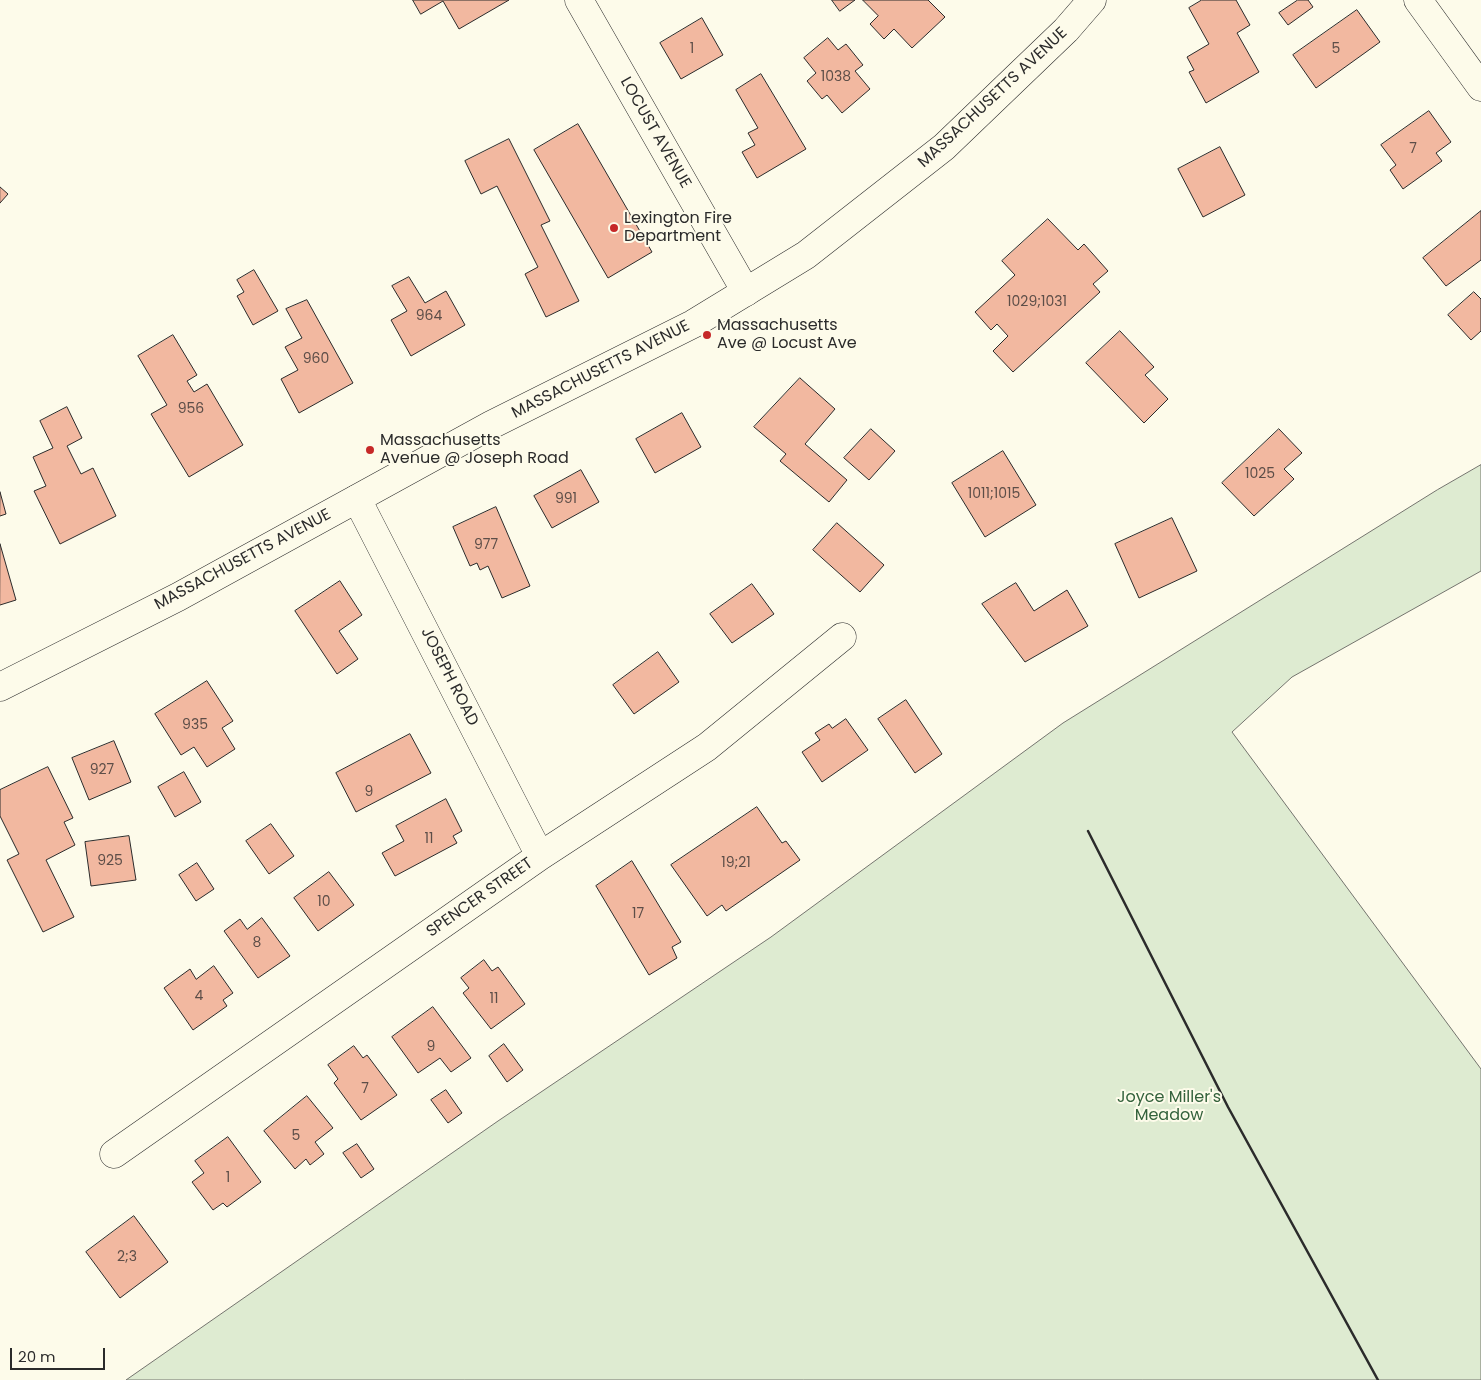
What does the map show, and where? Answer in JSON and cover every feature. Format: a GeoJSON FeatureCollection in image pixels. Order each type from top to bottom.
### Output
{"type":"FeatureCollection","features":[{"type":"Feature","properties":{"kind":"street","name":"LOCUST AVENUE"},"geometry":{"type":"LineString","coordinates":[[579,0],[746,292]]}},
{"type":"Feature","properties":{"kind":"street","name":"MASSACHUSETTS AVENUE"},"geometry":{"type":"LineString","coordinates":[[0,687],[178,596],[491,425],[692,324],[806,255],[944,147],[1066,30],[1092,0]]}},
{"type":"Feature","properties":{"kind":"street"},"geometry":{"type":"LineString","coordinates":[[1418,0],[1481,87]]}},
{"type":"Feature","properties":{"kind":"street","name":"JOSEPH ROAD"},"geometry":{"type":"LineString","coordinates":[[357,498],[540,856]]}},
{"type":"Feature","properties":{"kind":"street","name":"SPENCER STREET"},"geometry":{"type":"LineString","coordinates":[[114,1154],[540,856],[707,747],[842,637]]}},
{"type":"Feature","properties":{"kind":"green space","name":"Joyce Miller's Meadow"},"geometry":{"type":"Polygon","coordinates":[[[1481,465],[1481,571],[1292,677],[1232,732],[1481,1069],[1481,1380],[126,1380],[498,1121],[771,937],[1063,723],[1437,490],[1481,465]]]}},
{"type":"Feature","properties":{"kind":"building"},"geometry":{"type":"Polygon","coordinates":[[[413,0],[509,0],[459,29],[443,1],[421,14],[413,0]]]}},
{"type":"Feature","properties":{"kind":"building"},"geometry":{"type":"Polygon","coordinates":[[[832,0],[855,0],[840,11],[832,0]]]}},
{"type":"Feature","properties":{"kind":"building"},"geometry":{"type":"Polygon","coordinates":[[[863,0],[928,0],[945,17],[912,48],[894,29],[884,39],[870,24],[878,16],[863,0]]]}},
{"type":"Feature","properties":{"kind":"building"},"geometry":{"type":"Polygon","coordinates":[[[1202,0],[1236,0],[1250,25],[1237,33],[1259,72],[1206,103],[1189,72],[1194,70],[1187,57],[1209,44],[1189,8],[1202,0]]]}},
{"type":"Feature","properties":{"kind":"building"},"geometry":{"type":"Polygon","coordinates":[[[1298,0],[1308,0],[1313,7],[1288,25],[1279,13],[1298,0]]]}},
{"type":"Feature","properties":{"kind":"building"},"geometry":{"type":"Polygon","coordinates":[[[1357,10],[1380,42],[1316,88],[1293,55],[1357,10]]]}},
{"type":"Feature","properties":{"kind":"building"},"geometry":{"type":"Polygon","coordinates":[[[702,18],[723,55],[681,79],[660,43],[702,18]]]}},
{"type":"Feature","properties":{"kind":"building"},"geometry":{"type":"Polygon","coordinates":[[[828,38],[838,50],[846,44],[863,65],[855,71],[870,89],[842,113],[827,95],[822,99],[807,81],[816,73],[804,58],[828,38]]]}},
{"type":"Feature","properties":{"kind":"building"},"geometry":{"type":"Polygon","coordinates":[[[761,74],[806,149],[757,178],[742,152],[755,145],[748,133],[758,128],[736,90],[761,74]]]}},
{"type":"Feature","properties":{"kind":"building"},"geometry":{"type":"Polygon","coordinates":[[[1429,111],[1451,142],[1436,153],[1442,161],[1403,189],[1390,170],[1396,165],[1381,145],[1429,111]]]}},
{"type":"Feature","properties":{"kind":"building"},"geometry":{"type":"Polygon","coordinates":[[[578,124],[652,252],[608,278],[534,150],[578,124]]]}},
{"type":"Feature","properties":{"kind":"building"},"geometry":{"type":"Polygon","coordinates":[[[509,139],[550,221],[541,225],[579,301],[546,317],[525,274],[538,267],[497,186],[481,194],[465,161],[509,139]]]}},
{"type":"Feature","properties":{"kind":"building"},"geometry":{"type":"Polygon","coordinates":[[[1220,147],[1245,195],[1203,217],[1178,169],[1220,147]]]}},
{"type":"Feature","properties":{"kind":"building"},"geometry":{"type":"Polygon","coordinates":[[[0,187],[8,194],[0,203],[0,187]]]}},
{"type":"Feature","properties":{"kind":"building"},"geometry":{"type":"Polygon","coordinates":[[[1481,211],[1481,260],[1446,286],[1423,258],[1481,211]]]}},
{"type":"Feature","properties":{"kind":"building"},"geometry":{"type":"Polygon","coordinates":[[[1048,219],[1078,250],[1084,244],[1108,271],[1093,284],[1100,292],[1013,372],[993,351],[1008,336],[997,324],[991,330],[975,312],[1015,275],[1002,261],[1048,219]]]}},
{"type":"Feature","properties":{"kind":"building"},"geometry":{"type":"Polygon","coordinates":[[[254,270],[278,311],[253,325],[237,296],[244,292],[237,280],[254,270]]]}},
{"type":"Feature","properties":{"kind":"building"},"geometry":{"type":"Polygon","coordinates":[[[409,277],[425,303],[446,291],[465,325],[411,356],[391,320],[407,311],[392,286],[409,277]]]}},
{"type":"Feature","properties":{"kind":"building"},"geometry":{"type":"Polygon","coordinates":[[[1474,292],[1481,299],[1481,331],[1471,340],[1448,315],[1474,292]]]}},
{"type":"Feature","properties":{"kind":"building"},"geometry":{"type":"Polygon","coordinates":[[[307,300],[353,383],[299,413],[281,379],[298,370],[285,347],[302,338],[286,309],[307,300]]]}},
{"type":"Feature","properties":{"kind":"building"},"geometry":{"type":"Polygon","coordinates":[[[1120,331],[1154,367],[1145,375],[1168,399],[1144,423],[1086,363],[1120,331]]]}},
{"type":"Feature","properties":{"kind":"building"},"geometry":{"type":"Polygon","coordinates":[[[173,335],[197,375],[187,381],[194,392],[207,384],[243,445],[189,477],[151,414],[167,405],[138,356],[173,335]]]}},
{"type":"Feature","properties":{"kind":"building"},"geometry":{"type":"Polygon","coordinates":[[[800,378],[835,409],[805,444],[847,480],[829,502],[780,461],[786,454],[754,427],[800,378]]]}},
{"type":"Feature","properties":{"kind":"building"},"geometry":{"type":"Polygon","coordinates":[[[67,407],[82,438],[67,446],[81,474],[93,468],[116,516],[60,544],[34,491],[46,486],[33,457],[53,448],[40,421],[67,407]]]}},
{"type":"Feature","properties":{"kind":"building"},"geometry":{"type":"Polygon","coordinates":[[[682,413],[701,447],[655,473],[636,439],[682,413]]]}},
{"type":"Feature","properties":{"kind":"building"},"geometry":{"type":"Polygon","coordinates":[[[871,429],[895,451],[869,480],[844,458],[871,429]]]}},
{"type":"Feature","properties":{"kind":"building"},"geometry":{"type":"Polygon","coordinates":[[[1279,429],[1302,453],[1284,469],[1294,479],[1254,516],[1222,483],[1279,429]]]}},
{"type":"Feature","properties":{"kind":"building"},"geometry":{"type":"Polygon","coordinates":[[[1003,451],[1036,505],[985,537],[952,483],[1003,451]]]}},
{"type":"Feature","properties":{"kind":"building"},"geometry":{"type":"Polygon","coordinates":[[[581,470],[599,502],[552,528],[534,496],[581,470]]]}},
{"type":"Feature","properties":{"kind":"building"},"geometry":{"type":"Polygon","coordinates":[[[0,492],[6,514],[0,516],[0,492]]]}},
{"type":"Feature","properties":{"kind":"building"},"geometry":{"type":"Polygon","coordinates":[[[496,507],[530,586],[502,598],[488,566],[480,570],[477,563],[470,566],[453,527],[496,507]]]}},
{"type":"Feature","properties":{"kind":"building"},"geometry":{"type":"Polygon","coordinates":[[[1172,518],[1197,571],[1139,598],[1115,544],[1172,518]]]}},
{"type":"Feature","properties":{"kind":"building"},"geometry":{"type":"Polygon","coordinates":[[[837,523],[884,565],[860,592],[813,550],[837,523]]]}},
{"type":"Feature","properties":{"kind":"building"},"geometry":{"type":"Polygon","coordinates":[[[0,544],[16,600],[0,605],[0,544]]]}},
{"type":"Feature","properties":{"kind":"building"},"geometry":{"type":"Polygon","coordinates":[[[340,581],[362,615],[339,631],[358,659],[337,674],[295,611],[340,581]]]}},
{"type":"Feature","properties":{"kind":"building"},"geometry":{"type":"Polygon","coordinates":[[[1016,583],[1034,611],[1067,590],[1088,626],[1025,662],[982,604],[1016,583]]]}},
{"type":"Feature","properties":{"kind":"building"},"geometry":{"type":"Polygon","coordinates":[[[752,584],[774,614],[732,643],[710,614],[752,584]]]}},
{"type":"Feature","properties":{"kind":"building"},"geometry":{"type":"Polygon","coordinates":[[[658,652],[679,682],[634,714],[613,685],[658,652]]]}},
{"type":"Feature","properties":{"kind":"building"},"geometry":{"type":"Polygon","coordinates":[[[207,681],[233,721],[222,728],[235,749],[207,767],[194,747],[181,755],[155,714],[207,681]]]}},
{"type":"Feature","properties":{"kind":"building"},"geometry":{"type":"Polygon","coordinates":[[[906,700],[942,754],[915,773],[878,719],[906,700]]]}},
{"type":"Feature","properties":{"kind":"building"},"geometry":{"type":"Polygon","coordinates":[[[846,719],[868,750],[822,782],[802,752],[820,740],[815,733],[829,724],[832,728],[846,719]]]}},
{"type":"Feature","properties":{"kind":"building"},"geometry":{"type":"Polygon","coordinates":[[[410,734],[431,773],[356,812],[336,773],[410,734]]]}},
{"type":"Feature","properties":{"kind":"building"},"geometry":{"type":"Polygon","coordinates":[[[114,741],[131,782],[89,800],[72,758],[114,741]]]}},
{"type":"Feature","properties":{"kind":"building"},"geometry":{"type":"Polygon","coordinates":[[[48,767],[73,818],[64,822],[75,845],[46,860],[74,917],[43,932],[7,860],[19,854],[0,816],[0,790],[48,767]]]}},
{"type":"Feature","properties":{"kind":"building"},"geometry":{"type":"Polygon","coordinates":[[[184,772],[201,802],[175,817],[158,787],[184,772]]]}},
{"type":"Feature","properties":{"kind":"building"},"geometry":{"type":"Polygon","coordinates":[[[446,799],[462,831],[453,836],[457,843],[395,876],[382,853],[404,841],[396,826],[446,799]]]}},
{"type":"Feature","properties":{"kind":"building"},"geometry":{"type":"Polygon","coordinates":[[[757,807],[782,843],[786,841],[800,860],[726,911],[722,905],[707,916],[671,865],[757,807]]]}},
{"type":"Feature","properties":{"kind":"building"},"geometry":{"type":"Polygon","coordinates":[[[271,824],[294,856],[269,874],[246,841],[271,824]]]}},
{"type":"Feature","properties":{"kind":"building"},"geometry":{"type":"Polygon","coordinates":[[[129,836],[136,880],[91,886],[85,842],[129,836]]]}},
{"type":"Feature","properties":{"kind":"building"},"geometry":{"type":"Polygon","coordinates":[[[632,861],[681,942],[672,947],[677,958],[649,975],[596,886],[632,861]]]}},
{"type":"Feature","properties":{"kind":"building"},"geometry":{"type":"Polygon","coordinates":[[[197,863],[214,889],[196,901],[179,875],[197,863]]]}},
{"type":"Feature","properties":{"kind":"building"},"geometry":{"type":"Polygon","coordinates":[[[329,872],[354,905],[318,931],[294,898],[329,872]]]}},
{"type":"Feature","properties":{"kind":"building"},"geometry":{"type":"Polygon","coordinates":[[[262,918],[290,956],[258,978],[224,931],[240,919],[247,929],[262,918]]]}},
{"type":"Feature","properties":{"kind":"building"},"geometry":{"type":"Polygon","coordinates":[[[484,960],[492,971],[498,967],[525,1004],[491,1029],[463,993],[469,988],[461,978],[484,960]]]}},
{"type":"Feature","properties":{"kind":"building"},"geometry":{"type":"Polygon","coordinates":[[[214,966],[233,993],[223,1000],[227,1006],[193,1030],[164,988],[190,969],[196,979],[214,966]]]}},
{"type":"Feature","properties":{"kind":"building"},"geometry":{"type":"Polygon","coordinates":[[[433,1007],[471,1058],[451,1072],[440,1058],[418,1073],[392,1037],[433,1007]]]}},
{"type":"Feature","properties":{"kind":"building"},"geometry":{"type":"Polygon","coordinates":[[[504,1044],[523,1070],[507,1082],[489,1056],[504,1044]]]}},
{"type":"Feature","properties":{"kind":"building"},"geometry":{"type":"Polygon","coordinates":[[[354,1046],[363,1058],[367,1055],[397,1095],[361,1120],[334,1083],[338,1079],[328,1065],[354,1046]]]}},
{"type":"Feature","properties":{"kind":"building"},"geometry":{"type":"Polygon","coordinates":[[[446,1090],[462,1113],[448,1123],[431,1100],[446,1090]]]}},
{"type":"Feature","properties":{"kind":"building"},"geometry":{"type":"Polygon","coordinates":[[[307,1096],[333,1128],[315,1142],[324,1154],[310,1165],[306,1159],[295,1169],[264,1131],[307,1096]]]}},
{"type":"Feature","properties":{"kind":"building"},"geometry":{"type":"Polygon","coordinates":[[[228,1137],[261,1182],[227,1207],[223,1203],[213,1210],[192,1182],[204,1173],[195,1161],[228,1137]]]}},
{"type":"Feature","properties":{"kind":"building"},"geometry":{"type":"Polygon","coordinates":[[[357,1144],[374,1169],[361,1178],[343,1153],[357,1144]]]}},
{"type":"Feature","properties":{"kind":"building"},"geometry":{"type":"Polygon","coordinates":[[[134,1216],[168,1262],[120,1298],[86,1252],[134,1216]]]}},
{"type":"Feature","properties":{"kind":"wall"},"geometry":{"type":"LineString","coordinates":[[1088,831],[1228,1107],[1378,1380]]}},
{"type":"Feature","properties":{"kind":"place","name":"Lexington Fire Department"},"geometry":{"type":"Point","coordinates":[614,228]}},
{"type":"Feature","properties":{"kind":"place","name":"Massachusetts Ave @ Locust Ave"},"geometry":{"type":"Point","coordinates":[707,335]}},
{"type":"Feature","properties":{"kind":"place","name":"Massachusetts Avenue @ Joseph Road"},"geometry":{"type":"Point","coordinates":[370,450]}}]}
